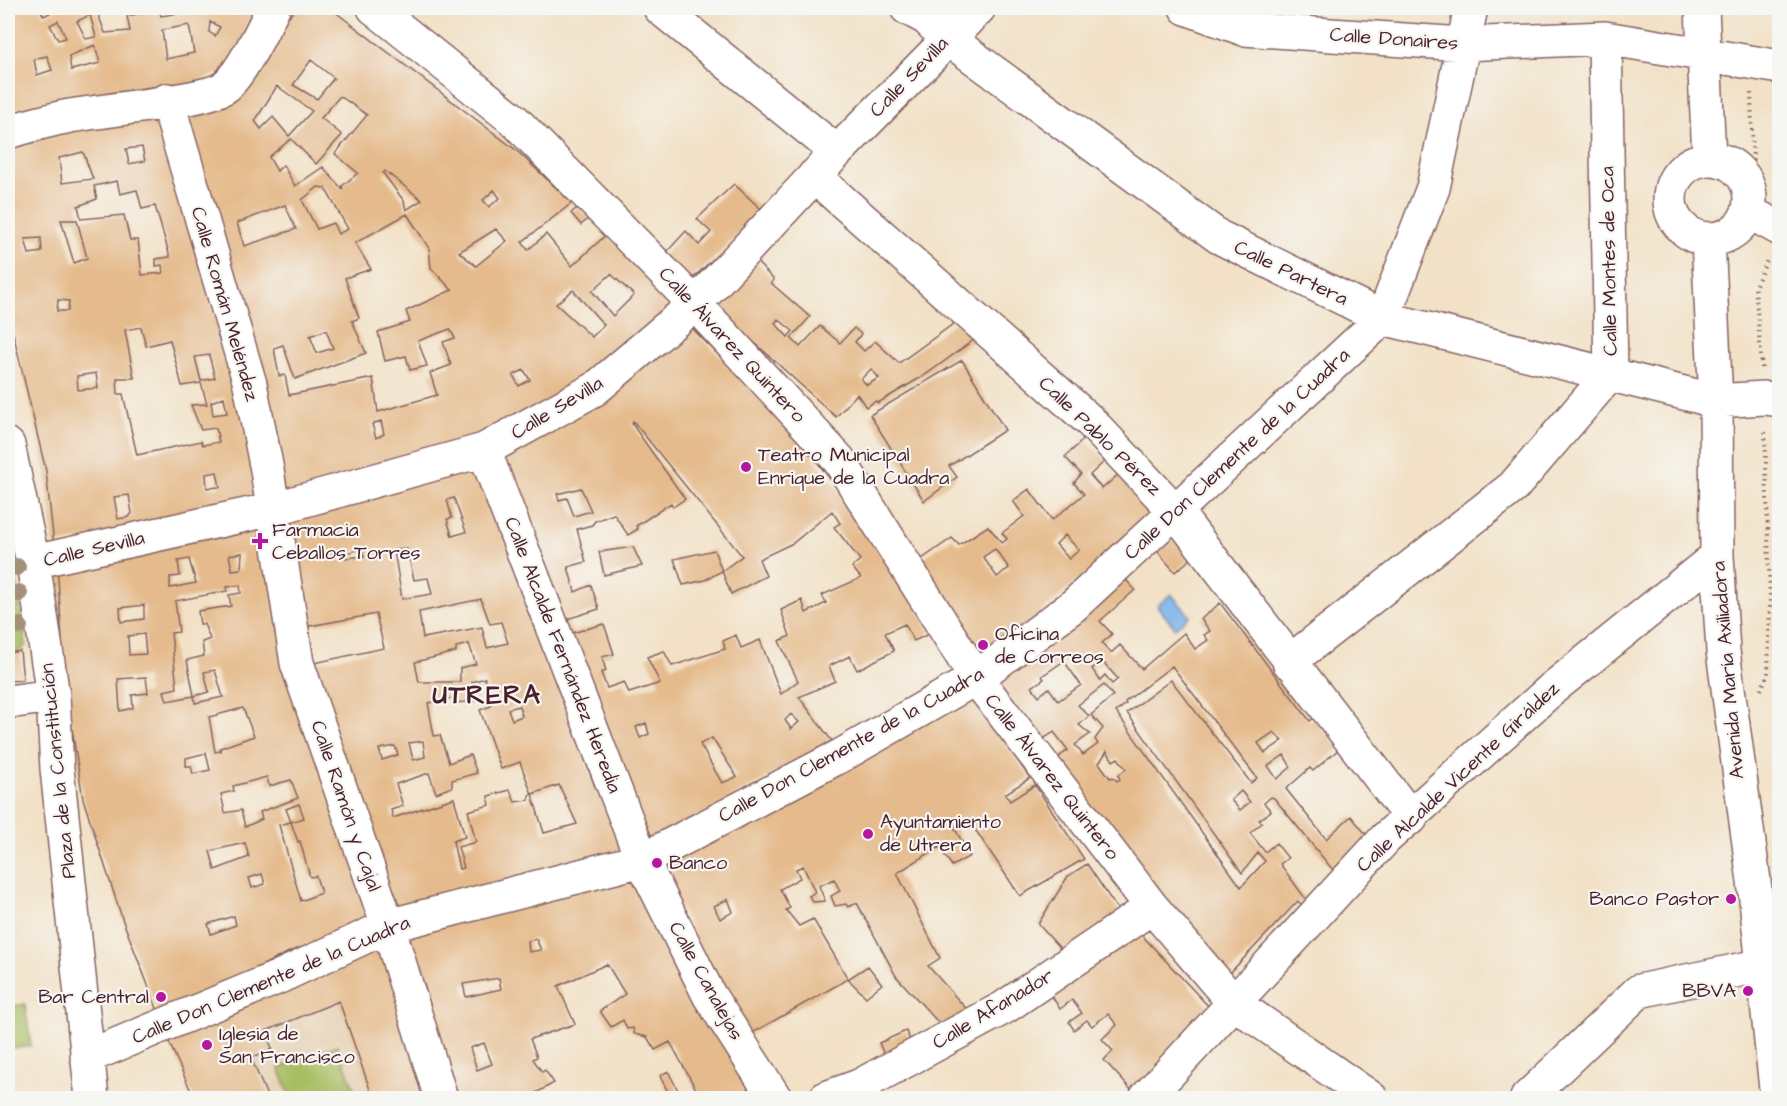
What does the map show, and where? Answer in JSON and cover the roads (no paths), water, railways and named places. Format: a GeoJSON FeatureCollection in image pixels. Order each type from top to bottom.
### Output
{"type":"FeatureCollection","features":[{"type":"Feature","properties":{"kind":"street"},"geometry":{"type":"LineString","coordinates":[[8,132],[68,116],[166,100],[189,100],[226,87],[258,39],[273,8]]}},
{"type":"Feature","properties":{"kind":"street","name":"Calle Álvarez Quintero"},"geometry":{"type":"LineString","coordinates":[[374,8],[514,120],[695,304],[840,460],[976,678],[1152,907],[1234,1003],[1371,1098]]}},
{"type":"Feature","properties":{"kind":"street"},"geometry":{"type":"LineString","coordinates":[[660,8],[837,152]]}},
{"type":"Feature","properties":{"kind":"street","name":"Calle Sevilla"},"geometry":{"type":"LineString","coordinates":[[33,562],[273,509],[484,450],[595,389],[695,304],[837,152],[926,21],[979,8]]}},
{"type":"Feature","properties":{"kind":"street","name":"Calle Donaires"},"geometry":{"type":"LineString","coordinates":[[1186,8],[1244,29],[1462,44],[1605,38],[1766,65]]}},
{"type":"Feature","properties":{"kind":"street","name":"Calle Don Clemente de la Cuadra"},"geometry":{"type":"LineString","coordinates":[[87,1057],[279,976],[388,926],[642,860],[842,755],[976,678],[1073,606],[1383,318],[1433,188],[1448,126],[1462,44],[1471,8]]}},
{"type":"Feature","properties":{"kind":"street"},"geometry":{"type":"LineString","coordinates":[[1702,8],[1709,158]]}},
{"type":"Feature","properties":{"kind":"street","name":"Calle Partera"},"geometry":{"type":"LineString","coordinates":[[926,21],[1219,237],[1383,318],[1716,401],[1772,399]]}},
{"type":"Feature","properties":{"kind":"street","name":"Calle Montes de Oca"},"geometry":{"type":"LineString","coordinates":[[1289,662],[1513,487],[1611,374],[1605,38]]}},
{"type":"Feature","properties":{"kind":"street","name":"Calle Román Meléndez"},"geometry":{"type":"LineString","coordinates":[[166,100],[249,384],[273,509]]}},
{"type":"Feature","properties":{"kind":"street"},"geometry":{"type":"LineString","coordinates":[[1709,158],[1728,162],[1743,174],[1749,186],[1751,199],[1766,223],[1733,232],[1721,238],[1708,239],[1695,236],[1683,229],[1675,218],[1670,205],[1673,185],[1684,168],[1695,161],[1709,158]]}},
{"type":"Feature","properties":{"kind":"street","name":"Calle Pablo Pérez"},"geometry":{"type":"LineString","coordinates":[[814,176],[1090,421],[1176,512],[1411,818]]}},
{"type":"Feature","properties":{"kind":"street","name":"Avenida María Axiliadora"},"geometry":{"type":"LineString","coordinates":[[1708,239],[1716,401],[1717,556],[1727,696],[1754,881],[1771,953],[1777,1098]]}},
{"type":"Feature","properties":{"kind":"street","name":"Plaza de la Constitución"},"geometry":{"type":"LineString","coordinates":[[8,446],[33,562],[53,696],[57,769],[92,1098]]}},
{"type":"Feature","properties":{"kind":"street","name":"Calle Alcalde Fernández Heredia"},"geometry":{"type":"LineString","coordinates":[[484,450],[642,860]]}},
{"type":"Feature","properties":{"kind":"street","name":"Calle Ramón y Cajal"},"geometry":{"type":"LineString","coordinates":[[273,509],[297,663],[388,926],[441,1098]]}},
{"type":"Feature","properties":{"kind":"street","name":"Calle Alcalde Vicente Giráldez"},"geometry":{"type":"LineString","coordinates":[[1146,1098],[1386,838],[1411,818],[1553,688],[1717,556]]}},
{"type":"Feature","properties":{"kind":"street"},"geometry":{"type":"LineString","coordinates":[[8,702],[53,696]]}},
{"type":"Feature","properties":{"kind":"street","name":"Calle Canalejas"},"geometry":{"type":"LineString","coordinates":[[642,860],[709,995],[775,1098]]}},
{"type":"Feature","properties":{"kind":"street","name":"Calle Afanador"},"geometry":{"type":"LineString","coordinates":[[826,1098],[859,1086],[1005,1007],[1152,907]]}},
{"type":"Feature","properties":{"kind":"street"},"geometry":{"type":"LineString","coordinates":[[1527,1098],[1639,991],[1771,953]]}},
{"type":"Feature","properties":{"kind":"water"},"geometry":{"type":"Polygon","coordinates":[[[1171,594],[1190,616],[1175,628],[1157,606],[1171,594]]]}},
{"type":"Feature","properties":{"kind":"place","name":"Teatro Municipal Enrique de la Cuadra"},"geometry":{"type":"Point","coordinates":[746,467]}},
{"type":"Feature","properties":{"kind":"place","name":"Farmacia Ceballos Torres"},"geometry":{"type":"Point","coordinates":[260,541]}},
{"type":"Feature","properties":{"kind":"place","name":"Oficina de Correos"},"geometry":{"type":"Point","coordinates":[983,645]}},
{"type":"Feature","properties":{"kind":"place","name":"Ayuntamiento de Utrera"},"geometry":{"type":"Point","coordinates":[868,834]}},
{"type":"Feature","properties":{"kind":"place","name":"Banco"},"geometry":{"type":"Point","coordinates":[657,863]}},
{"type":"Feature","properties":{"kind":"place","name":"Banco Pastor"},"geometry":{"type":"Point","coordinates":[1731,899]}},
{"type":"Feature","properties":{"kind":"place","name":"BBVA"},"geometry":{"type":"Point","coordinates":[1748,991]}},
{"type":"Feature","properties":{"kind":"place","name":"Bar Central"},"geometry":{"type":"Point","coordinates":[161,997]}},
{"type":"Feature","properties":{"kind":"place","name":"Iglesia de San Francisco"},"geometry":{"type":"Point","coordinates":[207,1045]}},
{"type":"Feature","properties":{"kind":"district","name":"UTRERA"},"geometry":{"type":"Point","coordinates":[487,695]}}]}
